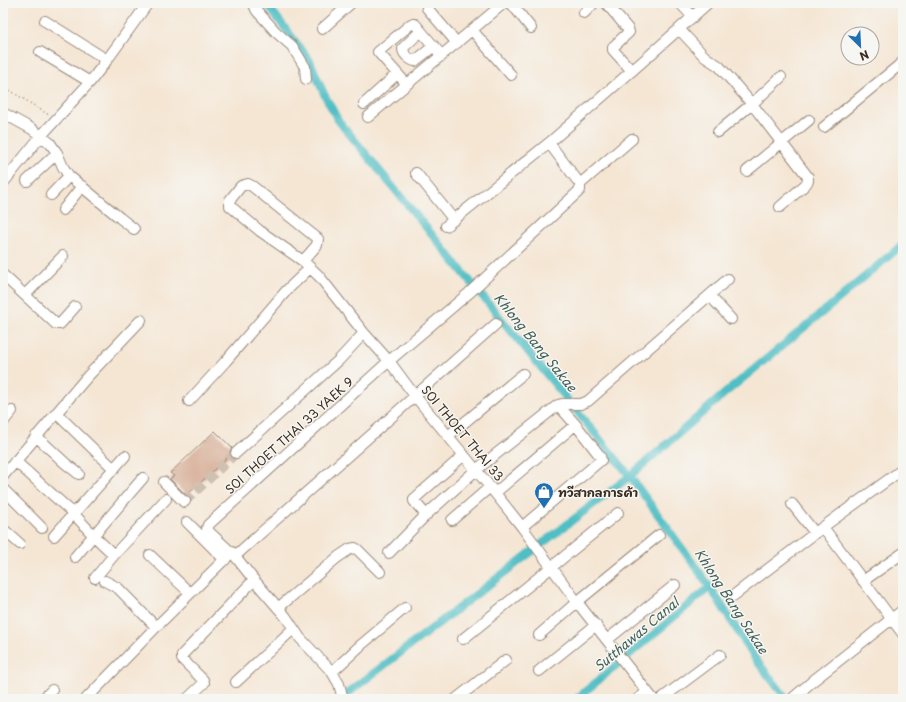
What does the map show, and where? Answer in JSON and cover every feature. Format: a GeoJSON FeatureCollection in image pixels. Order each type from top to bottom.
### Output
{"type":"FeatureCollection","features":[{"type":"Feature","properties":{"kind":"street"},"geometry":{"type":"LineString","coordinates":[[3,184],[41,136],[90,82],[148,3]]}},
{"type":"Feature","properties":{"kind":"street"},"geometry":{"type":"LineString","coordinates":[[253,3],[257,10],[276,32],[292,46],[305,67],[306,79]]}},
{"type":"Feature","properties":{"kind":"street"},"geometry":{"type":"LineString","coordinates":[[322,29],[351,3]]}},
{"type":"Feature","properties":{"kind":"street"},"geometry":{"type":"LineString","coordinates":[[368,117],[504,3]]}},
{"type":"Feature","properties":{"kind":"street"},"geometry":{"type":"LineString","coordinates":[[511,3],[531,28]]}},
{"type":"Feature","properties":{"kind":"street"},"geometry":{"type":"LineString","coordinates":[[584,14],[594,3]]}},
{"type":"Feature","properties":{"kind":"street"},"geometry":{"type":"LineString","coordinates":[[606,3],[628,29],[629,32],[613,47],[613,50],[632,71]]}},
{"type":"Feature","properties":{"kind":"street"},"geometry":{"type":"LineString","coordinates":[[680,3],[693,17]]}},
{"type":"Feature","properties":{"kind":"street"},"geometry":{"type":"LineString","coordinates":[[416,173],[450,223],[549,143],[708,3]]}},
{"type":"Feature","properties":{"kind":"street"},"geometry":{"type":"LineString","coordinates":[[427,8],[457,43]]}},
{"type":"Feature","properties":{"kind":"street"},"geometry":{"type":"LineString","coordinates":[[45,21],[107,60]]}},
{"type":"Feature","properties":{"kind":"street"},"geometry":{"type":"LineString","coordinates":[[364,104],[400,77],[379,54],[379,51],[411,24],[415,24],[442,56]]}},
{"type":"Feature","properties":{"kind":"street"},"geometry":{"type":"LineString","coordinates":[[679,29],[705,57],[719,66],[752,104],[808,178],[805,185],[780,207]]}},
{"type":"Feature","properties":{"kind":"street"},"geometry":{"type":"LineString","coordinates":[[472,30],[511,74]]}},
{"type":"Feature","properties":{"kind":"street"},"geometry":{"type":"LineString","coordinates":[[421,31],[404,47],[402,50],[403,52],[411,60],[415,61],[434,46]]}},
{"type":"Feature","properties":{"kind":"street"},"geometry":{"type":"LineString","coordinates":[[40,52],[90,82]]}},
{"type":"Feature","properties":{"kind":"street"},"geometry":{"type":"LineString","coordinates":[[824,127],[903,62]]}},
{"type":"Feature","properties":{"kind":"street"},"geometry":{"type":"LineString","coordinates":[[718,132],[752,104],[781,77]]}},
{"type":"Feature","properties":{"kind":"street"},"geometry":{"type":"LineString","coordinates":[[3,113],[32,129],[50,143],[69,176],[134,229]]}},
{"type":"Feature","properties":{"kind":"street"},"geometry":{"type":"LineString","coordinates":[[747,171],[809,120]]}},
{"type":"Feature","properties":{"kind":"street","name":"SOI THOET THAI 33 YAEK 9"},"geometry":{"type":"LineString","coordinates":[[230,556],[208,531],[208,525],[389,361],[469,293],[578,192],[580,190],[580,184],[632,139]]}},
{"type":"Feature","properties":{"kind":"street"},"geometry":{"type":"LineString","coordinates":[[549,143],[580,184]]}},
{"type":"Feature","properties":{"kind":"street"},"geometry":{"type":"LineString","coordinates":[[27,181],[57,153]]}},
{"type":"Feature","properties":{"kind":"street"},"geometry":{"type":"LineString","coordinates":[[51,195],[69,176]]}},
{"type":"Feature","properties":{"kind":"street","name":"SOI THOET THAI 33"},"geometry":{"type":"LineString","coordinates":[[307,265],[317,245],[318,238],[252,186],[248,184],[241,186],[230,200],[230,206],[260,231],[307,265],[319,276],[364,333],[389,361],[415,396],[493,490],[650,696]]}},
{"type":"Feature","properties":{"kind":"street"},"geometry":{"type":"LineString","coordinates":[[63,210],[82,186]]}},
{"type":"Feature","properties":{"kind":"street"},"geometry":{"type":"LineString","coordinates":[[25,296],[63,256]]}},
{"type":"Feature","properties":{"kind":"street"},"geometry":{"type":"LineString","coordinates":[[189,401],[225,362],[307,265]]}},
{"type":"Feature","properties":{"kind":"street"},"geometry":{"type":"LineString","coordinates":[[3,275],[56,324],[60,324],[75,307]]}},
{"type":"Feature","properties":{"kind":"street"},"geometry":{"type":"LineString","coordinates":[[389,552],[426,515],[476,470],[560,405],[581,404],[588,401],[728,279]]}},
{"type":"Feature","properties":{"kind":"street"},"geometry":{"type":"LineString","coordinates":[[710,296],[731,319]]}},
{"type":"Feature","properties":{"kind":"street"},"geometry":{"type":"LineString","coordinates":[[3,476],[87,377],[141,320]]}},
{"type":"Feature","properties":{"kind":"street"},"geometry":{"type":"LineString","coordinates":[[86,699],[190,593],[230,556],[496,324]]}},
{"type":"Feature","properties":{"kind":"street"},"geometry":{"type":"LineString","coordinates":[[236,453],[339,360],[364,333]]}},
{"type":"Feature","properties":{"kind":"street"},"geometry":{"type":"LineString","coordinates":[[448,436],[523,374]]}},
{"type":"Feature","properties":{"kind":"street"},"geometry":{"type":"LineString","coordinates":[[522,527],[601,460],[600,456],[560,405]]}},
{"type":"Feature","properties":{"kind":"street"},"geometry":{"type":"LineString","coordinates":[[3,422],[12,411]]}},
{"type":"Feature","properties":{"kind":"street"},"geometry":{"type":"LineString","coordinates":[[56,413],[114,469]]}},
{"type":"Feature","properties":{"kind":"street"},"geometry":{"type":"LineString","coordinates":[[452,520],[493,490],[575,425]]}},
{"type":"Feature","properties":{"kind":"street"},"geometry":{"type":"LineString","coordinates":[[36,436],[79,474]]}},
{"type":"Feature","properties":{"kind":"street"},"geometry":{"type":"LineString","coordinates":[[426,515],[415,503],[414,499],[464,455]]}},
{"type":"Feature","properties":{"kind":"street"},"geometry":{"type":"LineString","coordinates":[[54,536],[125,456]]}},
{"type":"Feature","properties":{"kind":"street"},"geometry":{"type":"LineString","coordinates":[[15,461],[74,514],[93,536],[114,555]]}},
{"type":"Feature","properties":{"kind":"street"},"geometry":{"type":"LineString","coordinates":[[733,596],[819,530],[903,470]]}},
{"type":"Feature","properties":{"kind":"street"},"geometry":{"type":"LineString","coordinates":[[75,557],[143,478]]}},
{"type":"Feature","properties":{"kind":"street"},"geometry":{"type":"LineString","coordinates":[[164,482],[184,502],[185,501]]}},
{"type":"Feature","properties":{"kind":"street"},"geometry":{"type":"LineString","coordinates":[[3,489],[42,528]]}},
{"type":"Feature","properties":{"kind":"street"},"geometry":{"type":"LineString","coordinates":[[156,627],[118,588],[100,580],[114,555],[166,499]]}},
{"type":"Feature","properties":{"kind":"street"},"geometry":{"type":"LineString","coordinates":[[792,504],[819,530],[863,581],[903,634]]}},
{"type":"Feature","properties":{"kind":"street"},"geometry":{"type":"LineString","coordinates":[[463,639],[618,514]]}},
{"type":"Feature","properties":{"kind":"street"},"geometry":{"type":"LineString","coordinates":[[187,522],[230,556],[254,580],[286,617],[300,638],[332,672],[339,684],[343,699]]}},
{"type":"Feature","properties":{"kind":"street"},"geometry":{"type":"LineString","coordinates":[[3,529],[20,544]]}},
{"type":"Feature","properties":{"kind":"street"},"geometry":{"type":"LineString","coordinates":[[539,635],[659,535]]}},
{"type":"Feature","properties":{"kind":"street"},"geometry":{"type":"LineString","coordinates":[[278,608],[338,557],[350,549],[355,548],[358,550],[380,572]]}},
{"type":"Feature","properties":{"kind":"street"},"geometry":{"type":"LineString","coordinates":[[863,581],[903,553]]}},
{"type":"Feature","properties":{"kind":"street"},"geometry":{"type":"LineString","coordinates":[[150,555],[190,593]]}},
{"type":"Feature","properties":{"kind":"street"},"geometry":{"type":"LineString","coordinates":[[187,699],[204,683],[203,680],[182,659],[182,655],[254,580]]}},
{"type":"Feature","properties":{"kind":"street"},"geometry":{"type":"LineString","coordinates":[[607,640],[675,585]]}},
{"type":"Feature","properties":{"kind":"street"},"geometry":{"type":"LineString","coordinates":[[332,672],[405,608]]}},
{"type":"Feature","properties":{"kind":"street"},"geometry":{"type":"LineString","coordinates":[[793,699],[814,680],[903,610]]}},
{"type":"Feature","properties":{"kind":"street"},"geometry":{"type":"LineString","coordinates":[[539,671],[596,625]]}},
{"type":"Feature","properties":{"kind":"street"},"geometry":{"type":"LineString","coordinates":[[236,682],[293,629]]}},
{"type":"Feature","properties":{"kind":"street"},"geometry":{"type":"LineString","coordinates":[[661,699],[720,655]]}},
{"type":"Feature","properties":{"kind":"street"},"geometry":{"type":"LineString","coordinates":[[456,699],[506,660]]}},
{"type":"Feature","properties":{"kind":"street"},"geometry":{"type":"LineString","coordinates":[[43,699],[52,690]]}},
{"type":"Feature","properties":{"kind":"street"},"geometry":{"type":"LineString","coordinates":[[638,699],[650,696]]}},
{"type":"Feature","properties":{"kind":"path"},"geometry":{"type":"LineString","coordinates":[[3,86],[56,119]]}},
{"type":"Feature","properties":{"kind":"building"},"geometry":{"type":"Polygon","coordinates":[[[215,431],[232,448],[230,455],[186,495],[170,479],[174,476],[170,473],[215,431]]]}},
{"type":"Feature","properties":{"kind":"waterway","name":"Khlong Bang Sakae"},"geometry":{"type":"LineString","coordinates":[[266,3],[310,61],[324,94],[338,120],[630,476],[710,587],[756,660],[787,699]]}},
{"type":"Feature","properties":{"kind":"waterway","name":"Khlong Bang Sakae"},"geometry":{"type":"LineString","coordinates":[[348,693],[630,476],[724,394],[903,244]]}},
{"type":"Feature","properties":{"kind":"waterway","name":"Sutthawas Canal"},"geometry":{"type":"LineString","coordinates":[[576,699],[710,587]]}},
{"type":"Feature","properties":{"kind":"tunnel"},"geometry":{"type":"LineString","coordinates":[[185,501],[236,453]]}},
{"type":"Feature","properties":{"kind":"place","name":"ทวีสากลการค้า"},"geometry":{"type":"Point","coordinates":[544,509]}}]}
